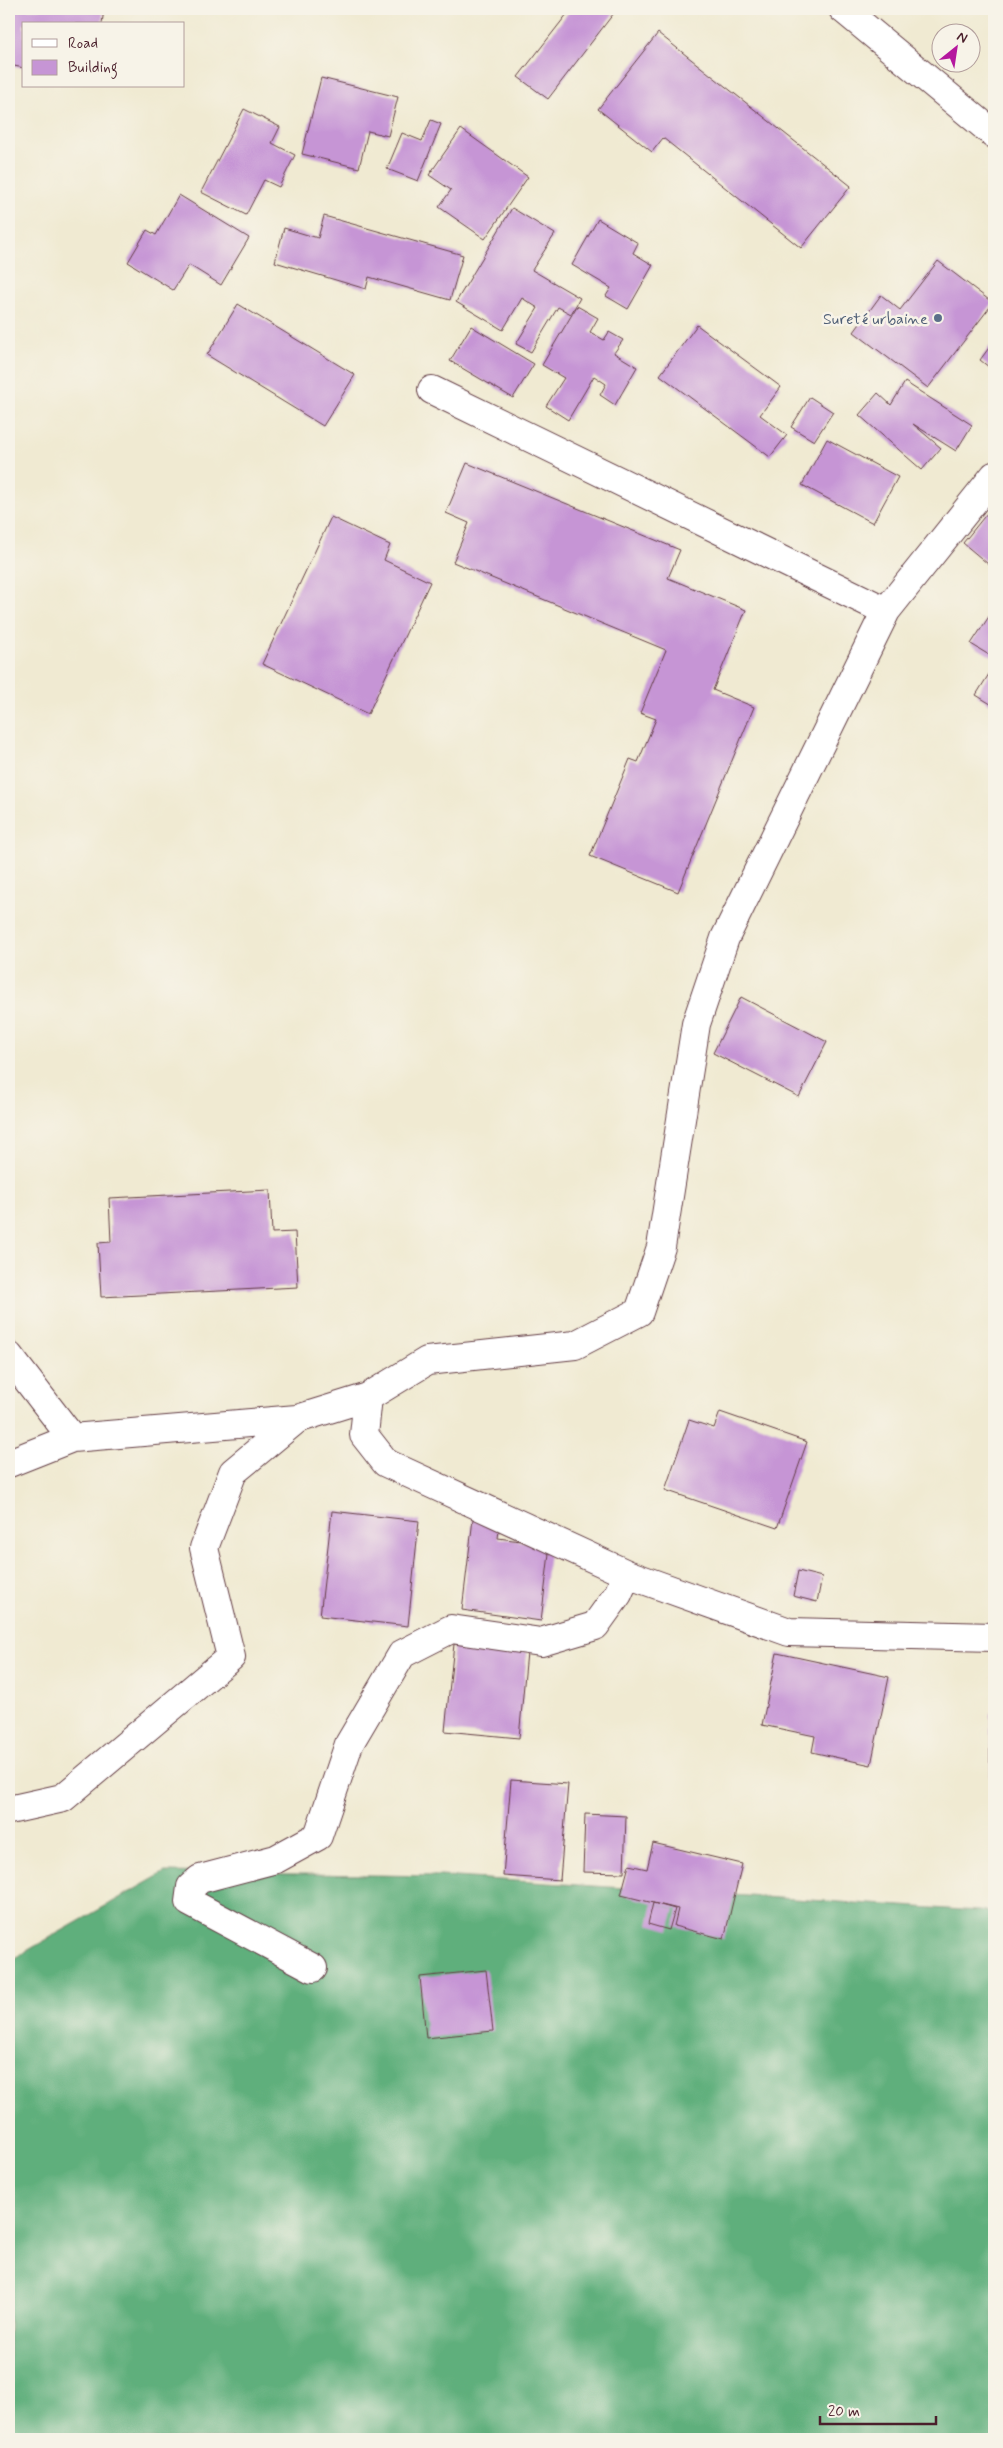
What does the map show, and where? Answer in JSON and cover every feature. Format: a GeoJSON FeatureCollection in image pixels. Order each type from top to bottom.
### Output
{"type":"FeatureCollection","features":[{"type":"Feature","properties":{"kind":"street"},"geometry":{"type":"LineString","coordinates":[[843,9],[994,134]]}},
{"type":"Feature","properties":{"kind":"street"},"geometry":{"type":"LineString","coordinates":[[432,390],[886,611]]}},
{"type":"Feature","properties":{"kind":"street"},"geometry":{"type":"LineString","coordinates":[[9,1463],[72,1438],[298,1419],[368,1397],[427,1361],[576,1345],[639,1312],[661,1247],[696,1024],[724,938],[886,611],[994,476]]}},
{"type":"Feature","properties":{"kind":"street"},"geometry":{"type":"LineString","coordinates":[[9,1356],[72,1438]]}},
{"type":"Feature","properties":{"kind":"street"},"geometry":{"type":"LineString","coordinates":[[368,1397],[364,1435],[386,1463],[627,1574],[788,1632],[994,1637]]}},
{"type":"Feature","properties":{"kind":"street"},"geometry":{"type":"LineString","coordinates":[[9,1810],[63,1798],[231,1657],[204,1548],[233,1472],[298,1419]]}},
{"type":"Feature","properties":{"kind":"street"},"geometry":{"type":"LineString","coordinates":[[313,1968],[189,1902],[191,1887],[200,1879],[276,1859],[318,1836],[349,1744],[402,1654],[451,1629],[541,1642],[595,1626],[618,1594],[627,1574]]}},
{"type":"Feature","properties":{"kind":"green space"},"geometry":{"type":"Polygon","coordinates":[[[165,1872],[440,1876],[994,1912],[994,2439],[9,2439],[9,1961],[165,1872]]]}},
{"type":"Feature","properties":{"kind":"building"},"geometry":{"type":"Polygon","coordinates":[[[9,9],[104,9],[102,22],[22,22],[22,68],[9,65],[9,9]]]}},
{"type":"Feature","properties":{"kind":"building"},"geometry":{"type":"Polygon","coordinates":[[[571,9],[617,9],[548,99],[518,77],[571,9]]]}},
{"type":"Feature","properties":{"kind":"building"},"geometry":{"type":"Polygon","coordinates":[[[658,33],[851,186],[801,248],[663,138],[652,152],[598,109],[658,33]]]}},
{"type":"Feature","properties":{"kind":"building"},"geometry":{"type":"Polygon","coordinates":[[[321,78],[398,97],[388,136],[368,131],[359,168],[302,154],[321,78]]]}},
{"type":"Feature","properties":{"kind":"building"},"geometry":{"type":"Polygon","coordinates":[[[244,109],[280,127],[272,143],[295,155],[279,187],[264,180],[246,215],[201,192],[244,109]]]}},
{"type":"Feature","properties":{"kind":"building"},"geometry":{"type":"Polygon","coordinates":[[[431,120],[441,124],[418,181],[387,169],[402,133],[422,141],[431,120]]]}},
{"type":"Feature","properties":{"kind":"building"},"geometry":{"type":"Polygon","coordinates":[[[461,129],[528,177],[485,239],[439,207],[451,190],[429,175],[461,129]]]}},
{"type":"Feature","properties":{"kind":"building"},"geometry":{"type":"Polygon","coordinates":[[[179,195],[249,238],[221,285],[189,265],[173,290],[128,262],[147,230],[156,235],[179,195]]]}},
{"type":"Feature","properties":{"kind":"building"},"geometry":{"type":"Polygon","coordinates":[[[512,208],[555,234],[532,270],[580,298],[571,314],[558,307],[531,352],[516,344],[538,308],[522,298],[503,330],[456,302],[512,208]]]}},
{"type":"Feature","properties":{"kind":"building"},"geometry":{"type":"Polygon","coordinates":[[[324,216],[463,255],[450,300],[369,277],[366,289],[275,262],[284,228],[318,238],[324,216]]]}},
{"type":"Feature","properties":{"kind":"building"},"geometry":{"type":"Polygon","coordinates":[[[598,219],[638,243],[633,253],[653,265],[628,309],[606,296],[611,288],[572,265],[598,219]]]}},
{"type":"Feature","properties":{"kind":"building"},"geometry":{"type":"Polygon","coordinates":[[[938,261],[993,303],[928,388],[854,332],[881,295],[900,310],[938,261]]]}},
{"type":"Feature","properties":{"kind":"building"},"geometry":{"type":"Polygon","coordinates":[[[238,304],[355,375],[323,426],[207,355],[238,304]]]}},
{"type":"Feature","properties":{"kind":"building"},"geometry":{"type":"Polygon","coordinates":[[[577,306],[598,318],[590,332],[604,340],[609,332],[623,340],[614,353],[637,367],[615,405],[600,395],[606,384],[594,376],[568,420],[546,406],[564,378],[542,365],[577,306]]]}},
{"type":"Feature","properties":{"kind":"building"},"geometry":{"type":"Polygon","coordinates":[[[697,325],[781,387],[760,415],[787,435],[770,457],[660,375],[697,325]]]}},
{"type":"Feature","properties":{"kind":"building"},"geometry":{"type":"Polygon","coordinates":[[[471,326],[534,364],[513,398],[450,361],[471,326]]]}},
{"type":"Feature","properties":{"kind":"building"},"geometry":{"type":"Polygon","coordinates":[[[994,341],[994,371],[980,360],[994,341]]]}},
{"type":"Feature","properties":{"kind":"building"},"geometry":{"type":"Polygon","coordinates":[[[905,382],[972,425],[956,451],[913,424],[941,448],[922,470],[859,415],[878,393],[891,405],[905,382]]]}},
{"type":"Feature","properties":{"kind":"building"},"geometry":{"type":"Polygon","coordinates":[[[810,397],[833,412],[814,441],[791,427],[810,397]]]}},
{"type":"Feature","properties":{"kind":"building"},"geometry":{"type":"Polygon","coordinates":[[[827,439],[898,477],[873,523],[802,485],[827,439]]]}},
{"type":"Feature","properties":{"kind":"building"},"geometry":{"type":"Polygon","coordinates":[[[467,463],[680,550],[668,578],[746,610],[713,690],[754,707],[678,892],[590,856],[630,759],[638,762],[656,719],[640,713],[666,650],[453,562],[469,523],[446,513],[467,463]]]}},
{"type":"Feature","properties":{"kind":"building"},"geometry":{"type":"Polygon","coordinates":[[[988,512],[994,517],[994,569],[963,543],[988,512]]]}},
{"type":"Feature","properties":{"kind":"building"},"geometry":{"type":"Polygon","coordinates":[[[331,517],[390,545],[384,560],[430,582],[368,714],[262,664],[331,517]]]}},
{"type":"Feature","properties":{"kind":"building"},"geometry":{"type":"Polygon","coordinates":[[[990,615],[994,617],[994,658],[971,644],[990,615]]]}},
{"type":"Feature","properties":{"kind":"building"},"geometry":{"type":"Polygon","coordinates":[[[994,666],[994,706],[976,695],[994,666]]]}},
{"type":"Feature","properties":{"kind":"building"},"geometry":{"type":"Polygon","coordinates":[[[741,997],[827,1042],[799,1097],[713,1053],[741,997]]]}},
{"type":"Feature","properties":{"kind":"building"},"geometry":{"type":"Polygon","coordinates":[[[270,1190],[272,1233],[295,1232],[298,1287],[101,1297],[98,1243],[111,1242],[109,1198],[270,1190]]]}},
{"type":"Feature","properties":{"kind":"building"},"geometry":{"type":"Polygon","coordinates":[[[720,1412],[807,1442],[777,1528],[665,1490],[689,1420],[714,1428],[720,1412]]]}},
{"type":"Feature","properties":{"kind":"building"},"geometry":{"type":"Polygon","coordinates":[[[332,1511],[419,1521],[408,1626],[320,1616],[332,1511]]]}},
{"type":"Feature","properties":{"kind":"building"},"geometry":{"type":"Polygon","coordinates":[[[473,1519],[500,1522],[498,1538],[550,1545],[541,1621],[462,1610],[473,1519]]]}},
{"type":"Feature","properties":{"kind":"building"},"geometry":{"type":"Polygon","coordinates":[[[798,1571],[822,1577],[817,1602],[793,1596],[798,1571]]]}},
{"type":"Feature","properties":{"kind":"building"},"geometry":{"type":"Polygon","coordinates":[[[454,1644],[527,1652],[519,1738],[445,1731],[454,1644]]]}},
{"type":"Feature","properties":{"kind":"building"},"geometry":{"type":"Polygon","coordinates":[[[777,1653],[889,1677],[871,1765],[812,1752],[815,1736],[762,1725],[777,1653]]]}},
{"type":"Feature","properties":{"kind":"building"},"geometry":{"type":"Polygon","coordinates":[[[990,1713],[994,1713],[994,1798],[990,1798],[990,1713]]]}},
{"type":"Feature","properties":{"kind":"building"},"geometry":{"type":"Polygon","coordinates":[[[511,1780],[568,1784],[560,1880],[503,1876],[511,1780]]]}},
{"type":"Feature","properties":{"kind":"building"},"geometry":{"type":"Polygon","coordinates":[[[585,1814],[626,1816],[624,1873],[583,1872],[585,1814]]]}},
{"type":"Feature","properties":{"kind":"building"},"geometry":{"type":"Polygon","coordinates":[[[653,1843],[742,1864],[724,1939],[674,1926],[678,1909],[621,1895],[629,1865],[647,1869],[653,1843]]]}},
{"type":"Feature","properties":{"kind":"building"},"geometry":{"type":"Polygon","coordinates":[[[653,1903],[675,1909],[669,1930],[648,1924],[653,1903]]]}},
{"type":"Feature","properties":{"kind":"building"},"geometry":{"type":"Polygon","coordinates":[[[486,1970],[493,2031],[426,2038],[420,1977],[486,1970]]]}},
{"type":"Feature","properties":{"kind":"place","name":"Sureté urbaine"},"geometry":{"type":"Point","coordinates":[938,318]}}]}
